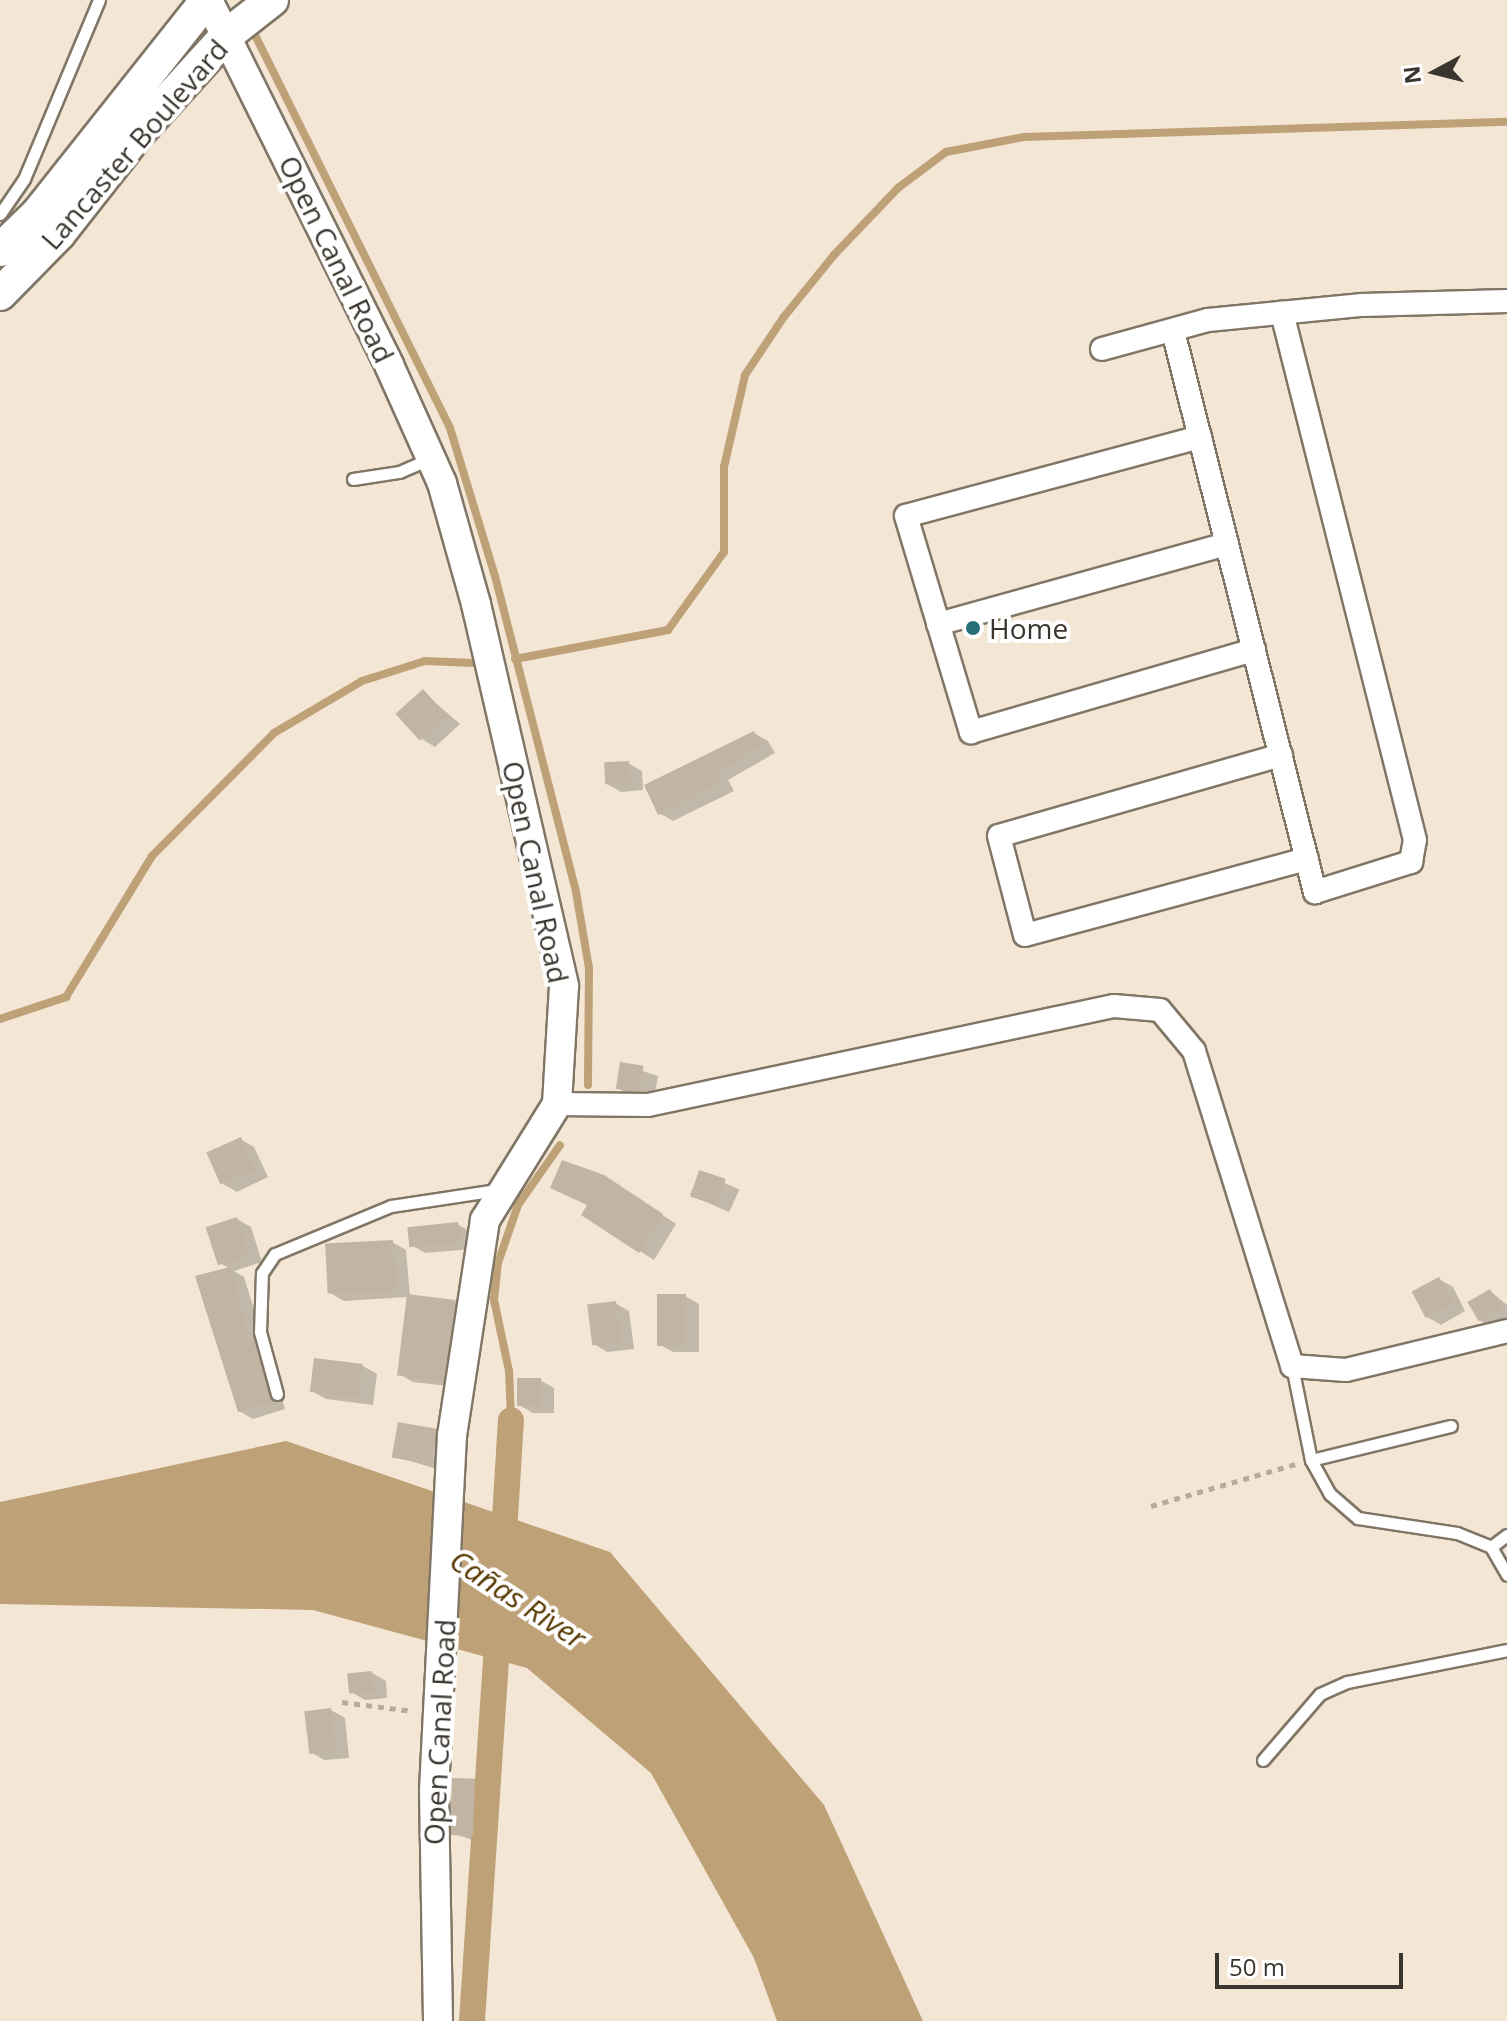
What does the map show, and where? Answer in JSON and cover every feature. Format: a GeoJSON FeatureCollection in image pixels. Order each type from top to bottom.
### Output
{"type":"FeatureCollection","features":[{"type":"Feature","properties":{"kind":"main road","name":"Lancaster Boulevard"},"geometry":{"type":"LineString","coordinates":[[0,250],[38,213],[208,0]]}},
{"type":"Feature","properties":{"kind":"main road","name":"Lancaster Boulevard"},"geometry":{"type":"LineString","coordinates":[[0,294],[59,234],[139,132],[227,35],[272,0]]}},
{"type":"Feature","properties":{"kind":"street","name":"Open Canal Road"},"geometry":{"type":"LineString","coordinates":[[208,0],[433,457],[476,604],[564,986],[557,1104],[536,1145],[502,1189],[485,1220],[476,1257],[452,1435],[433,1855],[438,2021]]}},
{"type":"Feature","properties":{"kind":"street"},"geometry":{"type":"LineString","coordinates":[[1102,349],[1208,320],[1507,301]]}},
{"type":"Feature","properties":{"kind":"street"},"geometry":{"type":"LineString","coordinates":[[1173,331],[1315,892],[1411,862],[1415,840],[1282,313]]}},
{"type":"Feature","properties":{"kind":"street"},"geometry":{"type":"LineString","coordinates":[[1200,437],[906,516],[971,732],[1254,650]]}},
{"type":"Feature","properties":{"kind":"street"},"geometry":{"type":"LineString","coordinates":[[938,624],[1227,544]]}},
{"type":"Feature","properties":{"kind":"street"},"geometry":{"type":"LineString","coordinates":[[1281,755],[999,836],[1025,935],[1307,859]]}},
{"type":"Feature","properties":{"kind":"street"},"geometry":{"type":"LineString","coordinates":[[557,1104],[648,1105],[1114,1006],[1160,1010],[1194,1051],[1292,1366],[1346,1370],[1507,1331]]}},
{"type":"Feature","properties":{"kind":"lane"},"geometry":{"type":"LineString","coordinates":[[0,214],[24,179],[99,0]]}},
{"type":"Feature","properties":{"kind":"lane"},"geometry":{"type":"LineString","coordinates":[[353,479],[399,472],[433,457]]}},
{"type":"Feature","properties":{"kind":"lane"},"geometry":{"type":"LineString","coordinates":[[277,1394],[260,1332],[262,1273],[275,1254],[391,1206],[502,1189]]}},
{"type":"Feature","properties":{"kind":"lane"},"geometry":{"type":"LineString","coordinates":[[1292,1366],[1311,1460],[1330,1494],[1358,1518],[1457,1533],[1491,1547],[1507,1575]]}},
{"type":"Feature","properties":{"kind":"lane"},"geometry":{"type":"LineString","coordinates":[[1311,1460],[1451,1426]]}},
{"type":"Feature","properties":{"kind":"lane"},"geometry":{"type":"LineString","coordinates":[[1491,1547],[1507,1535]]}},
{"type":"Feature","properties":{"kind":"lane"},"geometry":{"type":"LineString","coordinates":[[1263,1760],[1320,1694],[1347,1682],[1507,1650]]}},
{"type":"Feature","properties":{"kind":"path"},"geometry":{"type":"LineString","coordinates":[[1151,1506],[1311,1460]]}},
{"type":"Feature","properties":{"kind":"path"},"geometry":{"type":"LineString","coordinates":[[342,1702],[437,1714]]}},
{"type":"Feature","properties":{"kind":"water","name":"Cañas River"},"geometry":{"type":"Polygon","coordinates":[[[286,1441],[610,1552],[824,1805],[923,2021],[777,2021],[754,1958],[651,1773],[527,1668],[313,1610],[0,1604],[0,1502],[286,1441]]]}},
{"type":"Feature","properties":{"kind":"building"},"geometry":{"type":"Polygon","coordinates":[[[423,689],[447,716],[420,741],[396,714],[423,689]]]}},
{"type":"Feature","properties":{"kind":"building"},"geometry":{"type":"Polygon","coordinates":[[[754,731],[762,745],[716,772],[721,783],[658,815],[644,785],[754,731]]]}},
{"type":"Feature","properties":{"kind":"building"},"geometry":{"type":"Polygon","coordinates":[[[629,761],[630,783],[605,784],[604,762],[629,761]]]}},
{"type":"Feature","properties":{"kind":"building"},"geometry":{"type":"Polygon","coordinates":[[[620,1062],[644,1066],[639,1092],[616,1089],[620,1062]]]}},
{"type":"Feature","properties":{"kind":"building"},"geometry":{"type":"Polygon","coordinates":[[[241,1137],[255,1169],[221,1184],[206,1152],[241,1137]]]}},
{"type":"Feature","properties":{"kind":"building"},"geometry":{"type":"Polygon","coordinates":[[[562,1160],[604,1175],[663,1214],[639,1253],[581,1215],[587,1205],[550,1188],[562,1160]]]}},
{"type":"Feature","properties":{"kind":"building"},"geometry":{"type":"Polygon","coordinates":[[[699,1170],[726,1179],[717,1205],[690,1197],[699,1170]]]}},
{"type":"Feature","properties":{"kind":"building"},"geometry":{"type":"Polygon","coordinates":[[[237,1217],[249,1255],[218,1265],[206,1227],[237,1217]]]}},
{"type":"Feature","properties":{"kind":"building"},"geometry":{"type":"Polygon","coordinates":[[[458,1222],[460,1242],[409,1247],[407,1227],[458,1222]]]}},
{"type":"Feature","properties":{"kind":"building"},"geometry":{"type":"Polygon","coordinates":[[[393,1240],[396,1290],[328,1293],[325,1244],[393,1240]]]}},
{"type":"Feature","properties":{"kind":"building"},"geometry":{"type":"Polygon","coordinates":[[[230,1267],[248,1339],[253,1338],[272,1402],[238,1412],[195,1276],[230,1267]]]}},
{"type":"Feature","properties":{"kind":"building"},"geometry":{"type":"Polygon","coordinates":[[[1439,1277],[1453,1303],[1426,1318],[1412,1292],[1439,1277]]]}},
{"type":"Feature","properties":{"kind":"building"},"geometry":{"type":"Polygon","coordinates":[[[1490,1289],[1501,1308],[1478,1321],[1467,1302],[1490,1289]]]}},
{"type":"Feature","properties":{"kind":"building"},"geometry":{"type":"Polygon","coordinates":[[[407,1294],[456,1300],[446,1381],[397,1375],[407,1294]]]}},
{"type":"Feature","properties":{"kind":"building"},"geometry":{"type":"Polygon","coordinates":[[[657,1294],[686,1294],[686,1346],[657,1346],[657,1294]]]}},
{"type":"Feature","properties":{"kind":"building"},"geometry":{"type":"Polygon","coordinates":[[[616,1301],[621,1342],[592,1345],[587,1305],[616,1301]]]}},
{"type":"Feature","properties":{"kind":"building"},"geometry":{"type":"Polygon","coordinates":[[[314,1358],[363,1364],[358,1398],[310,1392],[314,1358]]]}},
{"type":"Feature","properties":{"kind":"building"},"geometry":{"type":"Polygon","coordinates":[[[517,1378],[541,1378],[541,1406],[517,1406],[517,1378]]]}},
{"type":"Feature","properties":{"kind":"building"},"geometry":{"type":"Polygon","coordinates":[[[398,1422],[436,1429],[430,1464],[392,1457],[398,1422]]]}},
{"type":"Feature","properties":{"kind":"building"},"geometry":{"type":"Polygon","coordinates":[[[372,1671],[374,1691],[349,1694],[347,1674],[372,1671]]]}},
{"type":"Feature","properties":{"kind":"building"},"geometry":{"type":"Polygon","coordinates":[[[331,1708],[336,1751],[309,1754],[304,1711],[331,1708]]]}},
{"type":"Feature","properties":{"kind":"building"},"geometry":{"type":"Polygon","coordinates":[[[452,1778],[475,1779],[473,1836],[450,1835],[452,1778]]]}},
{"type":"Feature","properties":{"kind":"waterway"},"geometry":{"type":"LineString","coordinates":[[254,33],[450,428],[495,576],[576,892],[589,968],[588,1085]]}},
{"type":"Feature","properties":{"kind":"waterway"},"geometry":{"type":"LineString","coordinates":[[515,659],[668,630],[724,552],[724,467],[745,375],[783,318],[834,255],[898,188],[946,152],[1024,137],[1507,122]]}},
{"type":"Feature","properties":{"kind":"waterway"},"geometry":{"type":"LineString","coordinates":[[0,1019],[66,997],[152,856],[274,733],[362,681],[425,661],[473,663]]}},
{"type":"Feature","properties":{"kind":"waterway"},"geometry":{"type":"LineString","coordinates":[[511,1420],[509,1371],[494,1300],[498,1263],[518,1205],[560,1145]]}},
{"type":"Feature","properties":{"kind":"waterway","name":"Cañas River"},"geometry":{"type":"LineString","coordinates":[[503,1550],[511,1420]]}},
{"type":"Feature","properties":{"kind":"waterway"},"geometry":{"type":"LineString","coordinates":[[472,2021],[498,1626]]}},
{"type":"Feature","properties":{"kind":"place","name":"Home"},"geometry":{"type":"Point","coordinates":[973,628]}}]}
